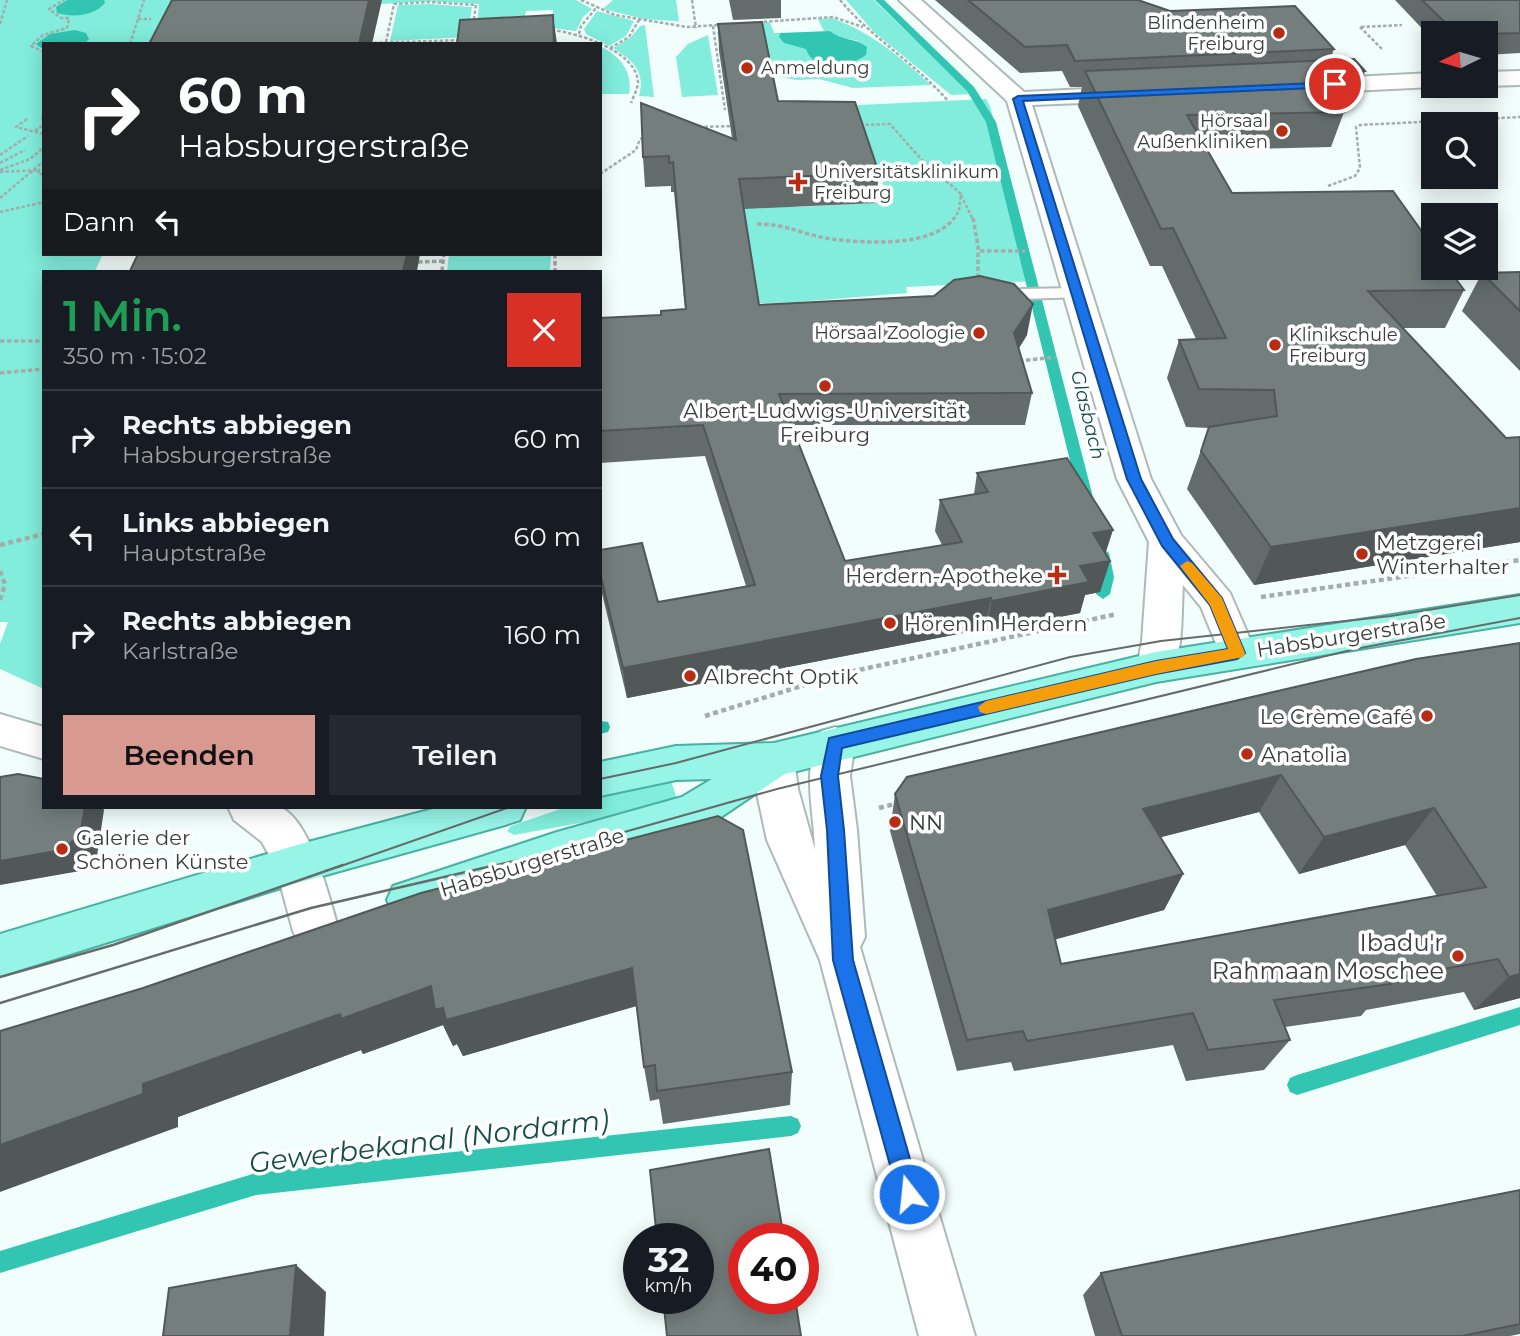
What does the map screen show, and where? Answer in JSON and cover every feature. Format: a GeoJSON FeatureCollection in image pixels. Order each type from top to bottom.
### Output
{"type":"FeatureCollection","features":[{"type":"Feature","properties":{"kind":"main road","name":"Habsburgerstraße"},"geometry":{"type":"LineString","coordinates":[[602,779],[676,763],[774,760],[1156,667],[1520,608]]}},
{"type":"Feature","properties":{"kind":"main road","name":"Habsburgerstraße"},"geometry":{"type":"LineString","coordinates":[[329,926],[557,851],[694,812],[774,760]]}},
{"type":"Feature","properties":{"kind":"main road"},"geometry":{"type":"LineString","coordinates":[[0,955],[297,864],[498,809]]}},
{"type":"Feature","properties":{"kind":"street"},"geometry":{"type":"LineString","coordinates":[[909,0],[1018,99],[1134,479],[1167,542],[1217,602],[1237,653]]}},
{"type":"Feature","properties":{"kind":"street"},"geometry":{"type":"LineString","coordinates":[[1498,79],[1520,78]]}},
{"type":"Feature","properties":{"kind":"street"},"geometry":{"type":"LineString","coordinates":[[1289,86],[1421,80]]}},
{"type":"Feature","properties":{"kind":"street"},"geometry":{"type":"LineString","coordinates":[[1018,99],[1154,93]]}},
{"type":"Feature","properties":{"kind":"street"},"geometry":{"type":"LineString","coordinates":[[1156,667],[1161,641],[1167,542]]}},
{"type":"Feature","properties":{"kind":"street"},"geometry":{"type":"LineString","coordinates":[[0,730],[42,742]]}},
{"type":"Feature","properties":{"kind":"street"},"geometry":{"type":"LineString","coordinates":[[835,743],[829,776],[836,830],[843,960]]}},
{"type":"Feature","properties":{"kind":"street"},"geometry":{"type":"LineString","coordinates":[[774,760],[777,789],[789,840],[843,960],[947,1336]]}},
{"type":"Feature","properties":{"kind":"street"},"geometry":{"type":"LineString","coordinates":[[252,809],[277,829],[329,926]]}},
{"type":"Feature","properties":{"kind":"lane"},"geometry":{"type":"LineString","coordinates":[[1030,293],[1076,293]]}},
{"type":"Feature","properties":{"kind":"path"},"geometry":{"type":"LineString","coordinates":[[0,24],[7,0]]}},
{"type":"Feature","properties":{"kind":"path"},"geometry":{"type":"LineString","coordinates":[[42,51],[31,46],[43,35],[67,28],[69,18],[61,18],[49,9],[64,0]]}},
{"type":"Feature","properties":{"kind":"path"},"geometry":{"type":"LineString","coordinates":[[131,42],[144,0]]}},
{"type":"Feature","properties":{"kind":"path"},"geometry":{"type":"LineString","coordinates":[[581,0],[596,8],[639,20],[696,28],[727,22],[833,17],[863,27]]}},
{"type":"Feature","properties":{"kind":"path"},"geometry":{"type":"LineString","coordinates":[[692,0],[696,28]]}},
{"type":"Feature","properties":{"kind":"path"},"geometry":{"type":"LineString","coordinates":[[840,0],[863,27],[928,78],[948,101]]}},
{"type":"Feature","properties":{"kind":"path"},"geometry":{"type":"LineString","coordinates":[[471,39],[386,42],[394,4],[430,2],[476,5],[473,28]]}},
{"type":"Feature","properties":{"kind":"path"},"geometry":{"type":"LineString","coordinates":[[579,34],[581,26],[596,8]]}},
{"type":"Feature","properties":{"kind":"path"},"geometry":{"type":"LineString","coordinates":[[138,19],[151,19]]}},
{"type":"Feature","properties":{"kind":"path"},"geometry":{"type":"LineString","coordinates":[[609,48],[629,37],[639,20]]}},
{"type":"Feature","properties":{"kind":"path"},"geometry":{"type":"LineString","coordinates":[[1360,27],[1402,25]]}},
{"type":"Feature","properties":{"kind":"path"},"geometry":{"type":"LineString","coordinates":[[713,26],[726,110]]}},
{"type":"Feature","properties":{"kind":"path"},"geometry":{"type":"LineString","coordinates":[[546,30],[579,34],[596,42]]}},
{"type":"Feature","properties":{"kind":"path"},"geometry":{"type":"LineString","coordinates":[[602,45],[634,69],[638,82],[631,103]]}},
{"type":"Feature","properties":{"kind":"path"},"geometry":{"type":"LineString","coordinates":[[1328,186],[1355,176],[1360,168],[1356,127],[1360,125],[1520,117]]}},
{"type":"Feature","properties":{"kind":"path"},"geometry":{"type":"LineString","coordinates":[[731,134],[738,118]]}},
{"type":"Feature","properties":{"kind":"path"},"geometry":{"type":"LineString","coordinates":[[26,119],[16,127],[42,134]]}},
{"type":"Feature","properties":{"kind":"path"},"geometry":{"type":"LineString","coordinates":[[34,132],[42,124]]}},
{"type":"Feature","properties":{"kind":"path"},"geometry":{"type":"LineString","coordinates":[[848,125],[890,124],[921,159],[961,194],[974,217],[980,251],[978,283]]}},
{"type":"Feature","properties":{"kind":"path"},"geometry":{"type":"LineString","coordinates":[[698,127],[747,125]]}},
{"type":"Feature","properties":{"kind":"path"},"geometry":{"type":"LineString","coordinates":[[25,150],[2,162],[0,155],[28,136]]}},
{"type":"Feature","properties":{"kind":"path"},"geometry":{"type":"LineString","coordinates":[[602,173],[636,150],[640,139],[651,136]]}},
{"type":"Feature","properties":{"kind":"path"},"geometry":{"type":"LineString","coordinates":[[0,171],[30,159],[42,149]]}},
{"type":"Feature","properties":{"kind":"path"},"geometry":{"type":"LineString","coordinates":[[0,198],[42,162]]}},
{"type":"Feature","properties":{"kind":"path"},"geometry":{"type":"LineString","coordinates":[[0,171],[42,168]]}},
{"type":"Feature","properties":{"kind":"path"},"geometry":{"type":"LineString","coordinates":[[39,170],[38,173],[42,174]]}},
{"type":"Feature","properties":{"kind":"path"},"geometry":{"type":"LineString","coordinates":[[757,224],[782,225],[823,238],[863,242],[903,240],[941,229],[959,211],[961,194]]}},
{"type":"Feature","properties":{"kind":"path"},"geometry":{"type":"LineString","coordinates":[[0,212],[42,202]]}},
{"type":"Feature","properties":{"kind":"path"},"geometry":{"type":"LineString","coordinates":[[980,251],[1016,251]]}},
{"type":"Feature","properties":{"kind":"path"},"geometry":{"type":"LineString","coordinates":[[442,270],[444,256]]}},
{"type":"Feature","properties":{"kind":"path"},"geometry":{"type":"LineString","coordinates":[[418,262],[443,261]]}},
{"type":"Feature","properties":{"kind":"path"},"geometry":{"type":"LineString","coordinates":[[0,341],[42,341]]}},
{"type":"Feature","properties":{"kind":"path"},"geometry":{"type":"LineString","coordinates":[[1016,361],[1055,356]]}},
{"type":"Feature","properties":{"kind":"path"},"geometry":{"type":"LineString","coordinates":[[0,373],[42,369]]}},
{"type":"Feature","properties":{"kind":"path"},"geometry":{"type":"LineString","coordinates":[[0,545],[42,534]]}},
{"type":"Feature","properties":{"kind":"path"},"geometry":{"type":"LineString","coordinates":[[1217,602],[1306,592],[1520,560]]}},
{"type":"Feature","properties":{"kind":"path"},"geometry":{"type":"LineString","coordinates":[[0,571],[5,584],[0,600]]}},
{"type":"Feature","properties":{"kind":"path"},"geometry":{"type":"LineString","coordinates":[[701,717],[840,674],[1098,616],[1163,607]]}},
{"type":"Feature","properties":{"kind":"path"},"geometry":{"type":"LineString","coordinates":[[836,830],[868,823],[873,809],[909,800]]}},
{"type":"Feature","properties":{"kind":"shaded area"},"geometry":{"type":"Polygon","coordinates":[[[0,0],[270,0],[203,42],[42,42],[42,256],[102,256],[95,270],[42,270],[42,688],[0,669],[0,644],[8,622],[0,622],[0,0]]]}},
{"type":"Feature","properties":{"kind":"shaded area"},"geometry":{"type":"Polygon","coordinates":[[[67,0],[104,0],[105,3],[95,11],[83,15],[57,13],[56,7],[67,0]]]}},
{"type":"Feature","properties":{"kind":"shaded area"},"geometry":{"type":"Polygon","coordinates":[[[382,0],[576,0],[592,9],[583,17],[576,31],[551,28],[553,10],[526,11],[525,16],[490,18],[488,36],[476,37],[479,4],[430,1],[381,4],[382,0]]]}},
{"type":"Feature","properties":{"kind":"shaded area"},"geometry":{"type":"Polygon","coordinates":[[[613,0],[676,0],[679,21],[689,22],[644,19],[603,9],[613,0]]]}},
{"type":"Feature","properties":{"kind":"shaded area"},"geometry":{"type":"Polygon","coordinates":[[[846,0],[874,0],[971,94],[951,95],[874,32],[846,0]]]}},
{"type":"Feature","properties":{"kind":"shaded area"},"geometry":{"type":"Polygon","coordinates":[[[398,5],[472,7],[467,37],[390,41],[398,5]]]}},
{"type":"Feature","properties":{"kind":"shaded area"},"geometry":{"type":"Polygon","coordinates":[[[597,11],[634,21],[626,36],[609,46],[586,34],[584,29],[597,11]]]}},
{"type":"Feature","properties":{"kind":"shaded area"},"geometry":{"type":"Polygon","coordinates":[[[832,18],[884,46],[931,85],[853,88],[819,79],[779,77],[761,50],[720,49],[717,32],[742,27],[742,23],[770,22],[774,33],[780,33],[779,37],[795,46],[817,47],[860,41],[839,38],[830,31],[824,31],[818,19],[832,18]]]}},
{"type":"Feature","properties":{"kind":"shaded area"},"geometry":{"type":"Polygon","coordinates":[[[645,25],[654,97],[639,96],[641,80],[636,67],[613,48],[631,37],[640,26],[645,25]]]}},
{"type":"Feature","properties":{"kind":"shaded area"},"geometry":{"type":"Polygon","coordinates":[[[75,30],[86,33],[89,39],[86,42],[42,42],[42,48],[36,44],[50,34],[75,30]]]}},
{"type":"Feature","properties":{"kind":"shaded area"},"geometry":{"type":"Polygon","coordinates":[[[830,31],[863,44],[867,47],[866,55],[842,64],[824,64],[810,57],[806,49],[784,43],[779,37],[780,33],[830,31]]]}},
{"type":"Feature","properties":{"kind":"shaded area"},"geometry":{"type":"Polygon","coordinates":[[[708,35],[718,95],[682,97],[676,57],[688,44],[708,35]]]}},
{"type":"Feature","properties":{"kind":"shaded area"},"geometry":{"type":"Polygon","coordinates":[[[602,47],[614,54],[624,65],[629,78],[629,94],[602,94],[602,47]]]}},
{"type":"Feature","properties":{"kind":"shaded area"},"geometry":{"type":"Polygon","coordinates":[[[986,99],[1037,281],[906,287],[907,293],[685,307],[683,294],[752,290],[737,189],[797,207],[888,202],[880,173],[838,106],[986,99]]]}},
{"type":"Feature","properties":{"kind":"shaded area"},"geometry":{"type":"Polygon","coordinates":[[[449,256],[551,256],[550,270],[447,270],[449,256]]]}},
{"type":"Feature","properties":{"kind":"shaded area"},"geometry":{"type":"Polygon","coordinates":[[[669,775],[679,805],[514,835],[507,831],[511,826],[560,809],[602,809],[602,794],[669,775]]]}},
{"type":"Feature","properties":{"kind":"building"},"geometry":{"type":"Polygon","coordinates":[[[172,0],[369,0],[359,42],[150,42],[172,0]]]}},
{"type":"Feature","properties":{"kind":"building"},"geometry":{"type":"Polygon","coordinates":[[[968,0],[1138,0],[1170,11],[1295,6],[1334,49],[1075,61],[1067,45],[1025,47],[968,0]]]}},
{"type":"Feature","properties":{"kind":"building"},"geometry":{"type":"Polygon","coordinates":[[[1422,0],[1520,0],[1520,33],[1498,34],[1498,21],[1444,21],[1422,0]]]}},
{"type":"Feature","properties":{"kind":"building"},"geometry":{"type":"Polygon","coordinates":[[[553,15],[554,42],[457,42],[460,20],[553,15]]]}},
{"type":"Feature","properties":{"kind":"building"},"geometry":{"type":"Polygon","coordinates":[[[762,22],[778,101],[855,102],[879,173],[739,179],[759,305],[934,296],[954,280],[980,276],[1014,284],[1033,304],[1014,333],[1032,393],[779,394],[845,561],[962,542],[940,500],[988,492],[977,473],[1067,458],[1113,530],[1093,533],[1110,561],[1080,566],[1089,582],[623,668],[602,581],[602,550],[642,543],[658,602],[755,585],[703,425],[602,431],[602,318],[661,315],[661,311],[686,309],[673,162],[669,163],[669,156],[643,157],[641,103],[736,140],[718,24],[762,22]]]}},
{"type":"Feature","properties":{"kind":"building"},"geometry":{"type":"Polygon","coordinates":[[[1354,59],[1365,71],[1316,74],[1344,112],[1187,115],[1232,193],[1393,191],[1421,230],[1421,280],[1457,280],[1464,290],[1368,291],[1506,438],[1520,437],[1520,508],[1271,547],[1201,451],[1209,427],[1277,416],[1274,390],[1199,389],[1179,340],[1226,338],[1173,228],[1161,229],[1085,71],[1354,59]]]}},
{"type":"Feature","properties":{"kind":"building"},"geometry":{"type":"Polygon","coordinates":[[[137,256],[407,256],[403,270],[130,270],[137,256]]]}},
{"type":"Feature","properties":{"kind":"building"},"geometry":{"type":"Polygon","coordinates":[[[1520,272],[1520,311],[1489,280],[1498,280],[1498,273],[1520,272]]]}},
{"type":"Feature","properties":{"kind":"building"},"geometry":{"type":"Polygon","coordinates":[[[1520,643],[1520,974],[1509,977],[1498,959],[1388,979],[1391,984],[1274,1000],[1290,1040],[1208,1050],[1193,1013],[1027,1041],[1023,1031],[967,1040],[895,794],[907,777],[1416,659],[1520,643]],[[1281,775],[1143,809],[1183,874],[1048,910],[1061,964],[1486,887],[1434,808],[1324,837],[1281,775]]]}},
{"type":"Feature","properties":{"kind":"building"},"geometry":{"type":"Polygon","coordinates":[[[18,774],[42,779],[42,809],[85,809],[80,835],[62,850],[0,861],[0,777],[18,774]]]}},
{"type":"Feature","properties":{"kind":"building"},"geometry":{"type":"Polygon","coordinates":[[[718,816],[743,830],[792,1072],[657,1091],[655,1065],[644,1067],[632,968],[446,1020],[443,1008],[435,1010],[431,986],[341,1019],[340,1014],[143,1084],[143,1094],[0,1145],[0,1031],[143,988],[421,893],[718,816]]]}},
{"type":"Feature","properties":{"kind":"building"},"geometry":{"type":"Polygon","coordinates":[[[769,1149],[781,1223],[728,1223],[728,1314],[798,1314],[801,1336],[667,1336],[665,1314],[714,1314],[714,1223],[655,1223],[650,1170],[769,1149]]]}},
{"type":"Feature","properties":{"kind":"building"},"geometry":{"type":"Polygon","coordinates":[[[1520,1190],[1520,1324],[1462,1336],[1122,1336],[1101,1273],[1520,1190]]]}},
{"type":"Feature","properties":{"kind":"building"},"geometry":{"type":"Polygon","coordinates":[[[296,1265],[290,1336],[163,1336],[169,1288],[296,1265]]]}},
{"type":"Feature","properties":{"kind":"waterway","name":"Glasbach"},"geometry":{"type":"LineString","coordinates":[[879,0],[971,89],[991,122],[1087,501]]}},
{"type":"Feature","properties":{"kind":"waterway","name":"Glasbach"},"geometry":{"type":"LineString","coordinates":[[1102,553],[1107,577],[1103,594]]}},
{"type":"Feature","properties":{"kind":"waterway","name":"Gewerbekanal (Nordarm)"},"geometry":{"type":"LineString","coordinates":[[1297,1085],[1520,1016]]}},
{"type":"Feature","properties":{"kind":"waterway","name":"Gewerbekanal (Nordarm)"},"geometry":{"type":"LineString","coordinates":[[0,1262],[256,1184],[791,1126]]}},
{"type":"Feature","properties":{"kind":"tram line"},"geometry":{"type":"LineString","coordinates":[[602,779],[676,763],[1070,657],[1161,641],[1391,616],[1520,595]]}},
{"type":"Feature","properties":{"kind":"tram line"},"geometry":{"type":"LineString","coordinates":[[488,867],[557,851],[777,789],[1355,649],[1520,618]]}},
{"type":"Feature","properties":{"kind":"tram line"},"geometry":{"type":"LineString","coordinates":[[338,867],[504,809]]}},
{"type":"Feature","properties":{"kind":"tram line"},"geometry":{"type":"LineString","coordinates":[[0,977],[113,945],[343,865]]}},
{"type":"Feature","properties":{"kind":"tram line"},"geometry":{"type":"LineString","coordinates":[[0,1003],[311,908],[496,865]]}},
{"type":"Feature","properties":{"kind":"slow traffic"},"geometry":{"type":"LineString","coordinates":[[986,707],[1156,667],[1237,653],[1217,602],[1187,566]]}},
{"type":"Feature","properties":{"kind":"place","name":"Blindenheim Freiburg"},"geometry":{"type":"Point","coordinates":[1279,33]}},
{"type":"Feature","properties":{"kind":"place","name":"Anmeldung"},"geometry":{"type":"Point","coordinates":[747,68]}},
{"type":"Feature","properties":{"kind":"place","name":"Hörsaal Außenkliniken"},"geometry":{"type":"Point","coordinates":[1282,131]}},
{"type":"Feature","properties":{"kind":"place","name":"Universitätsklinikum Freiburg"},"geometry":{"type":"Point","coordinates":[798,182]}},
{"type":"Feature","properties":{"kind":"place","name":"Hörsaal Zoologie"},"geometry":{"type":"Point","coordinates":[979,333]}},
{"type":"Feature","properties":{"kind":"place","name":"Klinikschule Freiburg"},"geometry":{"type":"Point","coordinates":[1275,345]}},
{"type":"Feature","properties":{"kind":"place","name":"Albert-Ludwigs-Universität Freiburg"},"geometry":{"type":"Point","coordinates":[825,386]}},
{"type":"Feature","properties":{"kind":"place","name":"Metzgerei Winterhalter"},"geometry":{"type":"Point","coordinates":[1362,554]}},
{"type":"Feature","properties":{"kind":"place","name":"Herdern-Apotheke"},"geometry":{"type":"Point","coordinates":[1057,575]}},
{"type":"Feature","properties":{"kind":"place","name":"Hören in Herdern"},"geometry":{"type":"Point","coordinates":[890,623]}},
{"type":"Feature","properties":{"kind":"place","name":"Albrecht Optik"},"geometry":{"type":"Point","coordinates":[690,676]}},
{"type":"Feature","properties":{"kind":"place","name":"Le Crème Café"},"geometry":{"type":"Point","coordinates":[1427,716]}},
{"type":"Feature","properties":{"kind":"place","name":"Anatolia"},"geometry":{"type":"Point","coordinates":[1247,754]}},
{"type":"Feature","properties":{"kind":"place","name":"NN"},"geometry":{"type":"Point","coordinates":[895,822]}},
{"type":"Feature","properties":{"kind":"place","name":"Galerie der Schönen Künste"},"geometry":{"type":"Point","coordinates":[62,849]}},
{"type":"Feature","properties":{"kind":"place","name":"Ibadu'r Rahmaan Moschee"},"geometry":{"type":"Point","coordinates":[1458,956]}},
{"type":"Feature","properties":{"kind":"route"},"geometry":{"type":"LineString","coordinates":[[909,1194],[843,960],[836,830],[829,776],[835,743],[1156,667],[1237,653],[1217,602],[1167,542],[1134,479],[1018,99],[1335,84]]}}]}
